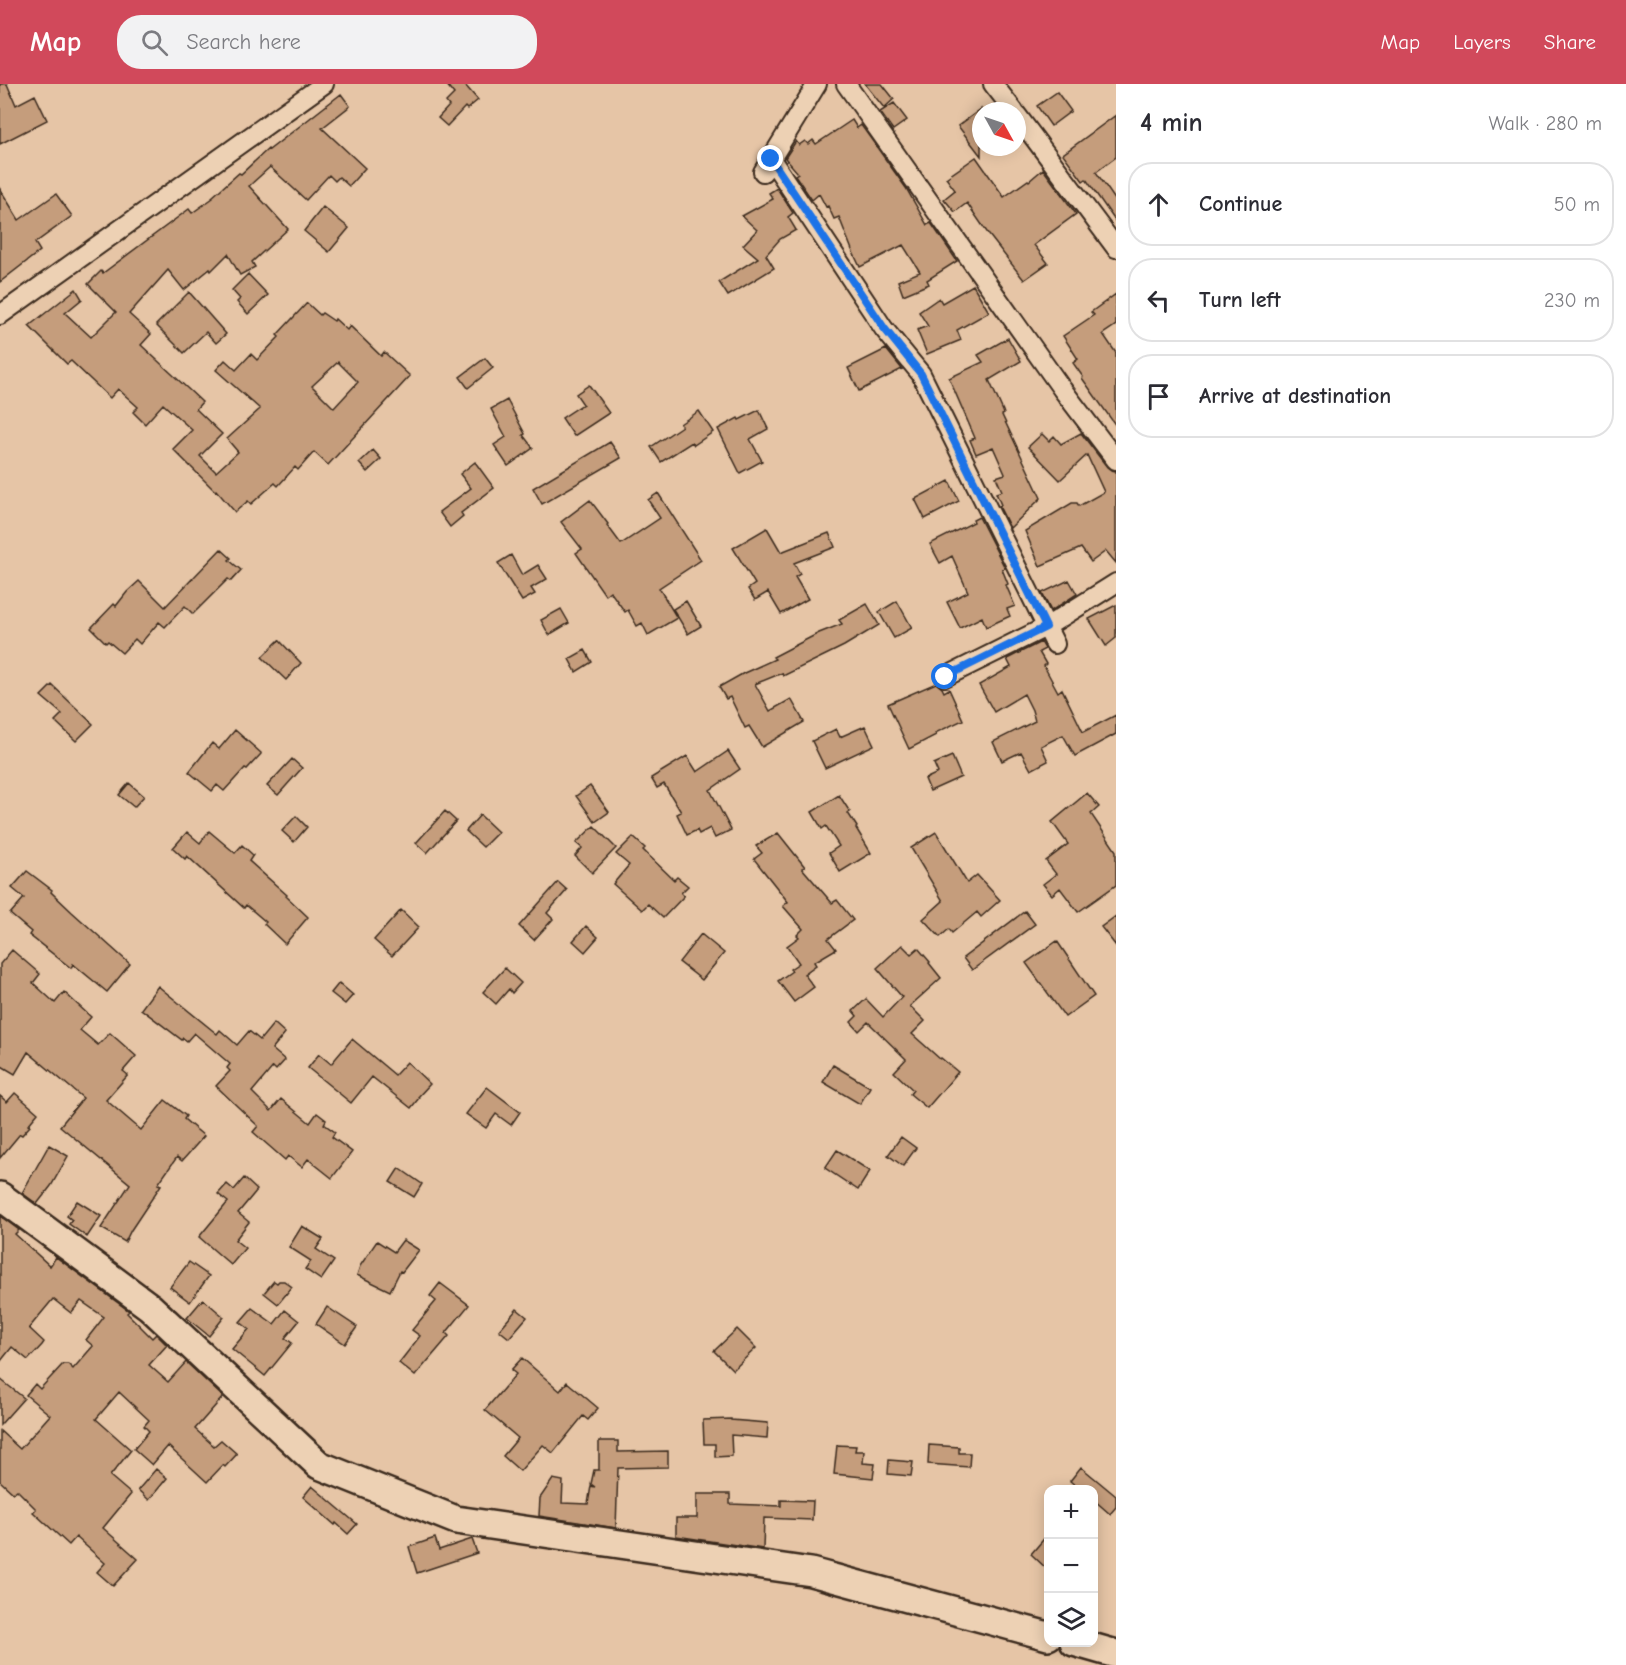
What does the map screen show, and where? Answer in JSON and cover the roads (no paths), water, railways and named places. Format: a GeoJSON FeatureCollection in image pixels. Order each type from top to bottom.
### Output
{"type":"FeatureCollection","features":[{"type":"Feature","properties":{"kind":"street"},"geometry":{"type":"LineString","coordinates":[[0,315],[324,84]]}},
{"type":"Feature","properties":{"kind":"street"},"geometry":{"type":"LineString","coordinates":[[817,84],[767,165],[884,328],[921,374],[1055,644]]}},
{"type":"Feature","properties":{"kind":"street"},"geometry":{"type":"LineString","coordinates":[[846,84],[1062,389],[1116,460]]}},
{"type":"Feature","properties":{"kind":"street"},"geometry":{"type":"LineString","coordinates":[[993,84],[1007,102]]}},
{"type":"Feature","properties":{"kind":"street"},"geometry":{"type":"LineString","coordinates":[[1026,127],[1116,248]]}},
{"type":"Feature","properties":{"kind":"street"},"geometry":{"type":"LineString","coordinates":[[945,677],[1046,627],[1116,583]]}},
{"type":"Feature","properties":{"kind":"street"},"geometry":{"type":"LineString","coordinates":[[0,1196],[150,1307],[319,1465],[456,1520],[811,1572],[1044,1635]]}},
{"type":"Feature","properties":{"kind":"street"},"geometry":{"type":"LineString","coordinates":[[1092,1647],[1116,1654]]}}]}
